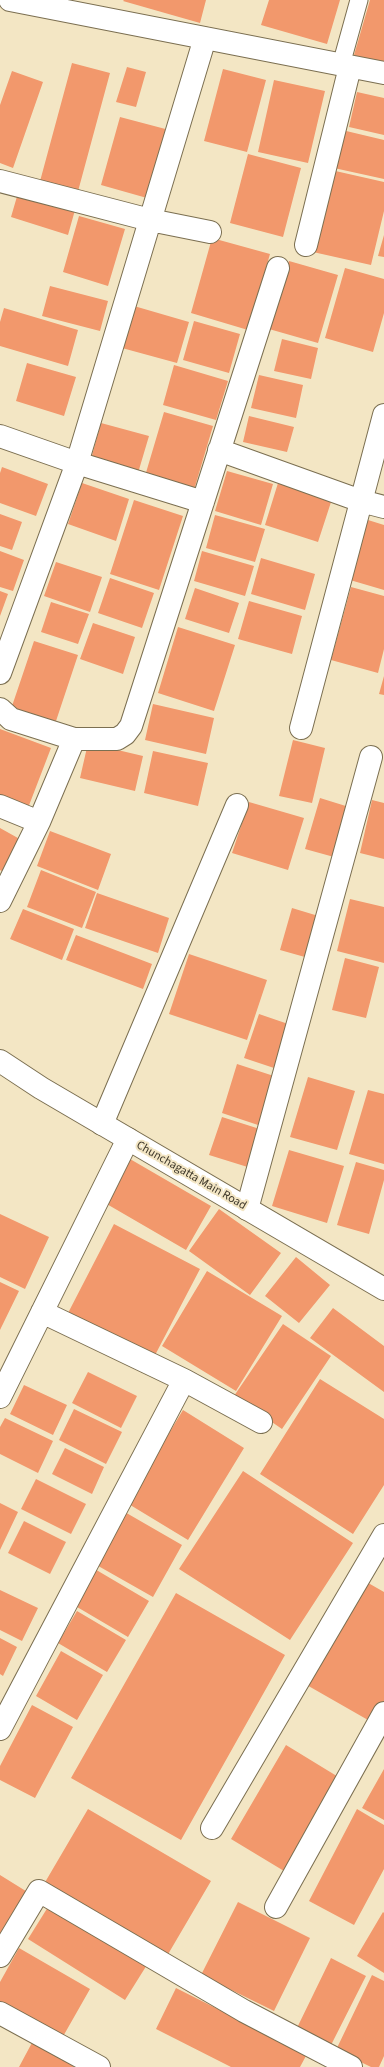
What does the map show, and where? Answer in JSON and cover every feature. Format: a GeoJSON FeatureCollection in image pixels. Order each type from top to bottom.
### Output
{"type":"FeatureCollection","features":[{"type":"Feature","properties":{"kind":"street"},"geometry":{"type":"LineString","coordinates":[[10,0],[82,7],[205,38],[384,73]]}},
{"type":"Feature","properties":{"kind":"street"},"geometry":{"type":"LineString","coordinates":[[0,673],[77,463],[205,38]]}},
{"type":"Feature","properties":{"kind":"street"},"geometry":{"type":"LineString","coordinates":[[306,245],[346,66]]}},
{"type":"Feature","properties":{"kind":"street"},"geometry":{"type":"LineString","coordinates":[[0,181],[150,220],[210,232]]}},
{"type":"Feature","properties":{"kind":"street"},"geometry":{"type":"LineString","coordinates":[[0,709],[11,719],[74,739],[117,739],[125,734],[131,726],[278,268]]}},
{"type":"Feature","properties":{"kind":"street"},"geometry":{"type":"LineString","coordinates":[[302,728],[384,415]]}},
{"type":"Feature","properties":{"kind":"street"},"geometry":{"type":"LineString","coordinates":[[0,436],[77,463],[203,502]]}},
{"type":"Feature","properties":{"kind":"street"},"geometry":{"type":"LineString","coordinates":[[219,450],[361,501],[384,507]]}},
{"type":"Feature","properties":{"kind":"street"},"geometry":{"type":"LineString","coordinates":[[2,891],[39,822],[74,739]]}},
{"type":"Feature","properties":{"kind":"street"},"geometry":{"type":"LineString","coordinates":[[247,1209],[371,757]]}},
{"type":"Feature","properties":{"kind":"street"},"geometry":{"type":"LineString","coordinates":[[102,1124],[237,805]]}},
{"type":"Feature","properties":{"kind":"street"},"geometry":{"type":"LineString","coordinates":[[0,806],[39,822]]}},
{"type":"Feature","properties":{"kind":"street","name":"Chunchagatta Main Road"},"geometry":{"type":"LineString","coordinates":[[0,1061],[102,1124],[384,1289]]}},
{"type":"Feature","properties":{"kind":"street"},"geometry":{"type":"LineString","coordinates":[[0,1397],[128,1139]]}},
{"type":"Feature","properties":{"kind":"street"},"geometry":{"type":"LineString","coordinates":[[42,1312],[184,1380],[261,1422]]}},
{"type":"Feature","properties":{"kind":"street"},"geometry":{"type":"LineString","coordinates":[[0,1729],[184,1380]]}},
{"type":"Feature","properties":{"kind":"street"},"geometry":{"type":"LineString","coordinates":[[212,1828],[384,1535]]}},
{"type":"Feature","properties":{"kind":"street"},"geometry":{"type":"LineString","coordinates":[[276,1907],[384,1713]]}},
{"type":"Feature","properties":{"kind":"street"},"geometry":{"type":"LineString","coordinates":[[0,1956],[39,1891],[244,2011],[351,2067]]}},
{"type":"Feature","properties":{"kind":"street"},"geometry":{"type":"LineString","coordinates":[[0,2013],[99,2067]]}},
{"type":"Feature","properties":{"kind":"lane"},"geometry":{"type":"LineString","coordinates":[[346,66],[358,0]]}},
{"type":"Feature","properties":{"kind":"building"},"geometry":{"type":"Polygon","coordinates":[[[206,0],[200,23],[123,1],[206,0]]]}},
{"type":"Feature","properties":{"kind":"building"},"geometry":{"type":"Polygon","coordinates":[[[269,0],[340,0],[327,44],[261,25],[269,0]]]}},
{"type":"Feature","properties":{"kind":"building"},"geometry":{"type":"Polygon","coordinates":[[[370,0],[384,0],[384,71],[352,62],[370,0]]]}},
{"type":"Feature","properties":{"kind":"building"},"geometry":{"type":"Polygon","coordinates":[[[72,63],[110,73],[77,195],[39,185],[72,63]]]}},
{"type":"Feature","properties":{"kind":"building"},"geometry":{"type":"Polygon","coordinates":[[[127,67],[146,72],[136,107],[116,102],[127,67]]]}},
{"type":"Feature","properties":{"kind":"building"},"geometry":{"type":"Polygon","coordinates":[[[223,69],[266,80],[247,152],[204,141],[223,69]]]}},
{"type":"Feature","properties":{"kind":"building"},"geometry":{"type":"Polygon","coordinates":[[[12,71],[43,82],[13,168],[0,163],[0,105],[12,71]]]}},
{"type":"Feature","properties":{"kind":"building"},"geometry":{"type":"Polygon","coordinates":[[[274,80],[325,91],[308,163],[258,152],[274,80]]]}},
{"type":"Feature","properties":{"kind":"building"},"geometry":{"type":"Polygon","coordinates":[[[357,92],[384,98],[384,135],[349,127],[357,92]]]}},
{"type":"Feature","properties":{"kind":"building"},"geometry":{"type":"Polygon","coordinates":[[[120,117],[173,131],[154,200],[101,185],[120,117]]]}},
{"type":"Feature","properties":{"kind":"building"},"geometry":{"type":"Polygon","coordinates":[[[342,130],[384,140],[384,179],[334,168],[342,130]]]}},
{"type":"Feature","properties":{"kind":"building"},"geometry":{"type":"Polygon","coordinates":[[[248,154],[301,168],[283,237],[230,223],[248,154]]]}},
{"type":"Feature","properties":{"kind":"building"},"geometry":{"type":"Polygon","coordinates":[[[331,170],[384,182],[384,211],[371,265],[313,252],[331,170]]]}},
{"type":"Feature","properties":{"kind":"building"},"geometry":{"type":"Polygon","coordinates":[[[18,193],[75,210],[68,235],[11,217],[18,193]]]}},
{"type":"Feature","properties":{"kind":"building"},"geometry":{"type":"Polygon","coordinates":[[[79,216],[125,229],[108,286],[63,272],[79,216]]]}},
{"type":"Feature","properties":{"kind":"building"},"geometry":{"type":"Polygon","coordinates":[[[384,235],[384,257],[378,256],[384,235]]]}},
{"type":"Feature","properties":{"kind":"building"},"geometry":{"type":"Polygon","coordinates":[[[212,238],[270,254],[248,330],[191,313],[212,238]]]}},
{"type":"Feature","properties":{"kind":"building"},"geometry":{"type":"Polygon","coordinates":[[[289,261],[338,275],[318,343],[269,329],[289,261]]]}},
{"type":"Feature","properties":{"kind":"building"},"geometry":{"type":"Polygon","coordinates":[[[345,268],[384,279],[384,313],[373,352],[325,338],[345,268]]]}},
{"type":"Feature","properties":{"kind":"building"},"geometry":{"type":"Polygon","coordinates":[[[50,286],[108,301],[100,331],[42,316],[50,286]]]}},
{"type":"Feature","properties":{"kind":"building"},"geometry":{"type":"Polygon","coordinates":[[[134,306],[189,322],[177,363],[122,348],[134,306]]]}},
{"type":"Feature","properties":{"kind":"building"},"geometry":{"type":"Polygon","coordinates":[[[4,308],[78,330],[68,366],[0,346],[0,322],[4,308]]]}},
{"type":"Feature","properties":{"kind":"building"},"geometry":{"type":"Polygon","coordinates":[[[194,321],[240,334],[229,373],[183,360],[194,321]]]}},
{"type":"Feature","properties":{"kind":"building"},"geometry":{"type":"Polygon","coordinates":[[[282,339],[318,348],[311,379],[274,371],[282,339]]]}},
{"type":"Feature","properties":{"kind":"building"},"geometry":{"type":"Polygon","coordinates":[[[27,363],[76,377],[64,416],[16,401],[27,363]]]}},
{"type":"Feature","properties":{"kind":"building"},"geometry":{"type":"Polygon","coordinates":[[[174,365],[228,381],[216,420],[163,405],[174,365]]]}},
{"type":"Feature","properties":{"kind":"building"},"geometry":{"type":"Polygon","coordinates":[[[259,375],[303,385],[296,418],[251,408],[259,375]]]}},
{"type":"Feature","properties":{"kind":"building"},"geometry":{"type":"Polygon","coordinates":[[[164,412],[213,426],[194,490],[145,476],[164,412]]]}},
{"type":"Feature","properties":{"kind":"building"},"geometry":{"type":"Polygon","coordinates":[[[249,416],[294,427],[287,452],[243,442],[249,416]]]}},
{"type":"Feature","properties":{"kind":"building"},"geometry":{"type":"Polygon","coordinates":[[[101,423],[149,436],[138,473],[91,459],[101,423]]]}},
{"type":"Feature","properties":{"kind":"building"},"geometry":{"type":"Polygon","coordinates":[[[2,467],[48,484],[36,516],[0,503],[0,473],[2,467]]]}},
{"type":"Feature","properties":{"kind":"building"},"geometry":{"type":"Polygon","coordinates":[[[227,471],[273,484],[261,525],[215,511],[227,471]]]}},
{"type":"Feature","properties":{"kind":"building"},"geometry":{"type":"Polygon","coordinates":[[[82,483],[129,499],[116,541],[68,524],[82,483]]]}},
{"type":"Feature","properties":{"kind":"building"},"geometry":{"type":"Polygon","coordinates":[[[278,483],[332,499],[318,542],[265,525],[278,483]]]}},
{"type":"Feature","properties":{"kind":"building"},"geometry":{"type":"Polygon","coordinates":[[[134,500],[183,516],[159,590],[110,574],[134,500]]]}},
{"type":"Feature","properties":{"kind":"building"},"geometry":{"type":"Polygon","coordinates":[[[0,514],[22,522],[12,550],[0,546],[0,514]]]}},
{"type":"Feature","properties":{"kind":"building"},"geometry":{"type":"Polygon","coordinates":[[[215,515],[265,529],[255,562],[206,548],[215,515]]]}},
{"type":"Feature","properties":{"kind":"building"},"geometry":{"type":"Polygon","coordinates":[[[368,520],[384,525],[384,590],[350,580],[368,520]]]}},
{"type":"Feature","properties":{"kind":"building"},"geometry":{"type":"Polygon","coordinates":[[[0,551],[24,560],[13,591],[0,587],[0,551]]]}},
{"type":"Feature","properties":{"kind":"building"},"geometry":{"type":"Polygon","coordinates":[[[202,551],[254,566],[245,596],[194,581],[202,551]]]}},
{"type":"Feature","properties":{"kind":"building"},"geometry":{"type":"Polygon","coordinates":[[[261,558],[315,574],[305,610],[251,594],[261,558]]]}},
{"type":"Feature","properties":{"kind":"building"},"geometry":{"type":"Polygon","coordinates":[[[56,562],[102,577],[90,612],[44,596],[56,562]]]}},
{"type":"Feature","properties":{"kind":"building"},"geometry":{"type":"Polygon","coordinates":[[[110,578],[154,593],[142,628],[98,613],[110,578]]]}},
{"type":"Feature","properties":{"kind":"building"},"geometry":{"type":"Polygon","coordinates":[[[351,587],[384,596],[384,649],[378,673],[331,660],[351,587]]]}},
{"type":"Feature","properties":{"kind":"building"},"geometry":{"type":"Polygon","coordinates":[[[195,588],[239,603],[229,633],[185,619],[195,588]]]}},
{"type":"Feature","properties":{"kind":"building"},"geometry":{"type":"Polygon","coordinates":[[[0,591],[8,594],[0,616],[0,591]]]}},
{"type":"Feature","properties":{"kind":"building"},"geometry":{"type":"Polygon","coordinates":[[[249,601],[302,616],[292,654],[238,639],[249,601]]]}},
{"type":"Feature","properties":{"kind":"building"},"geometry":{"type":"Polygon","coordinates":[[[51,602],[89,614],[78,644],[41,632],[51,602]]]}},
{"type":"Feature","properties":{"kind":"building"},"geometry":{"type":"Polygon","coordinates":[[[93,623],[135,637],[123,674],[80,659],[93,623]]]}},
{"type":"Feature","properties":{"kind":"building"},"geometry":{"type":"Polygon","coordinates":[[[178,627],[235,645],[214,711],[158,693],[178,627]]]}},
{"type":"Feature","properties":{"kind":"building"},"geometry":{"type":"Polygon","coordinates":[[[34,641],[78,655],[54,727],[10,712],[34,641]]]}},
{"type":"Feature","properties":{"kind":"building"},"geometry":{"type":"Polygon","coordinates":[[[384,676],[384,695],[379,694],[384,676]]]}},
{"type":"Feature","properties":{"kind":"building"},"geometry":{"type":"Polygon","coordinates":[[[153,704],[214,718],[206,754],[145,740],[153,704]]]}},
{"type":"Feature","properties":{"kind":"building"},"geometry":{"type":"Polygon","coordinates":[[[0,729],[51,748],[28,808],[0,797],[0,729]]]}},
{"type":"Feature","properties":{"kind":"building"},"geometry":{"type":"Polygon","coordinates":[[[293,740],[325,748],[312,803],[279,796],[293,740]]]}},
{"type":"Feature","properties":{"kind":"building"},"geometry":{"type":"Polygon","coordinates":[[[88,743],[143,756],[135,791],[80,778],[88,743]]]}},
{"type":"Feature","properties":{"kind":"building"},"geometry":{"type":"Polygon","coordinates":[[[153,751],[208,763],[198,806],[144,793],[153,751]]]}},
{"type":"Feature","properties":{"kind":"building"},"geometry":{"type":"Polygon","coordinates":[[[320,798],[349,807],[334,857],[305,849],[320,798]]]}},
{"type":"Feature","properties":{"kind":"building"},"geometry":{"type":"Polygon","coordinates":[[[372,800],[384,803],[384,859],[360,853],[372,800]]]}},
{"type":"Feature","properties":{"kind":"building"},"geometry":{"type":"Polygon","coordinates":[[[249,802],[304,818],[288,870],[232,853],[249,802]]]}},
{"type":"Feature","properties":{"kind":"building"},"geometry":{"type":"Polygon","coordinates":[[[0,828],[25,842],[7,874],[0,870],[0,828]]]}},
{"type":"Feature","properties":{"kind":"building"},"geometry":{"type":"Polygon","coordinates":[[[50,831],[111,854],[98,890],[37,866],[50,831]]]}},
{"type":"Feature","properties":{"kind":"building"},"geometry":{"type":"Polygon","coordinates":[[[41,870],[96,892],[82,928],[27,907],[41,870]]]}},
{"type":"Feature","properties":{"kind":"building"},"geometry":{"type":"Polygon","coordinates":[[[97,893],[169,918],[158,953],[85,928],[97,893]]]}},
{"type":"Feature","properties":{"kind":"building"},"geometry":{"type":"Polygon","coordinates":[[[350,899],[384,907],[384,963],[337,951],[350,899]]]}},
{"type":"Feature","properties":{"kind":"building"},"geometry":{"type":"Polygon","coordinates":[[[292,908],[325,918],[312,959],[280,950],[292,908]]]}},
{"type":"Feature","properties":{"kind":"building"},"geometry":{"type":"Polygon","coordinates":[[[23,909],[74,929],[62,960],[10,939],[23,909]]]}},
{"type":"Feature","properties":{"kind":"building"},"geometry":{"type":"Polygon","coordinates":[[[76,935],[152,964],[143,989],[66,960],[76,935]]]}},
{"type":"Feature","properties":{"kind":"building"},"geometry":{"type":"Polygon","coordinates":[[[189,954],[267,980],[247,1040],[169,1014],[189,954]]]}},
{"type":"Feature","properties":{"kind":"building"},"geometry":{"type":"Polygon","coordinates":[[[345,958],[379,967],[366,1018],[332,1010],[345,958]]]}},
{"type":"Feature","properties":{"kind":"building"},"geometry":{"type":"Polygon","coordinates":[[[259,1014],[294,1026],[280,1070],[244,1058],[259,1014]]]}},
{"type":"Feature","properties":{"kind":"building"},"geometry":{"type":"Polygon","coordinates":[[[237,1064],[280,1078],[264,1127],[222,1113],[237,1064]]]}},
{"type":"Feature","properties":{"kind":"building"},"geometry":{"type":"Polygon","coordinates":[[[308,1077],[355,1091],[337,1150],[290,1137],[308,1077]]]}},
{"type":"Feature","properties":{"kind":"building"},"geometry":{"type":"Polygon","coordinates":[[[368,1090],[384,1094],[384,1164],[349,1154],[368,1090]]]}},
{"type":"Feature","properties":{"kind":"building"},"geometry":{"type":"Polygon","coordinates":[[[222,1117],[266,1131],[254,1169],[209,1155],[222,1117]]]}},
{"type":"Feature","properties":{"kind":"building"},"geometry":{"type":"Polygon","coordinates":[[[289,1150],[344,1166],[327,1223],[272,1206],[289,1150]]]}},
{"type":"Feature","properties":{"kind":"building"},"geometry":{"type":"Polygon","coordinates":[[[130,1159],[211,1206],[186,1250],[105,1203],[130,1159]]]}},
{"type":"Feature","properties":{"kind":"building"},"geometry":{"type":"Polygon","coordinates":[[[356,1162],[384,1170],[384,1180],[369,1234],[337,1225],[356,1162]]]}},
{"type":"Feature","properties":{"kind":"building"},"geometry":{"type":"Polygon","coordinates":[[[219,1209],[281,1253],[250,1295],[189,1251],[219,1209]]]}},
{"type":"Feature","properties":{"kind":"building"},"geometry":{"type":"Polygon","coordinates":[[[0,1214],[49,1237],[25,1289],[0,1277],[0,1214]]]}},
{"type":"Feature","properties":{"kind":"building"},"geometry":{"type":"Polygon","coordinates":[[[114,1224],[200,1269],[153,1359],[67,1315],[114,1224]]]}},
{"type":"Feature","properties":{"kind":"building"},"geometry":{"type":"Polygon","coordinates":[[[296,1257],[330,1285],[299,1323],[265,1296],[296,1257]]]}},
{"type":"Feature","properties":{"kind":"building"},"geometry":{"type":"Polygon","coordinates":[[[207,1271],[282,1316],[236,1391],[162,1346],[207,1271]]]}},
{"type":"Feature","properties":{"kind":"building"},"geometry":{"type":"Polygon","coordinates":[[[0,1282],[19,1291],[0,1330],[0,1282]]]}},
{"type":"Feature","properties":{"kind":"building"},"geometry":{"type":"Polygon","coordinates":[[[333,1308],[384,1346],[384,1392],[310,1338],[333,1308]]]}},
{"type":"Feature","properties":{"kind":"building"},"geometry":{"type":"Polygon","coordinates":[[[283,1324],[331,1356],[282,1429],[234,1396],[283,1324]]]}},
{"type":"Feature","properties":{"kind":"building"},"geometry":{"type":"Polygon","coordinates":[[[88,1372],[137,1396],[121,1428],[72,1403],[88,1372]]]}},
{"type":"Feature","properties":{"kind":"building"},"geometry":{"type":"Polygon","coordinates":[[[320,1379],[384,1419],[384,1485],[353,1534],[260,1474],[320,1379]]]}},
{"type":"Feature","properties":{"kind":"building"},"geometry":{"type":"Polygon","coordinates":[[[24,1385],[67,1405],[53,1435],[10,1414],[24,1385]]]}},
{"type":"Feature","properties":{"kind":"building"},"geometry":{"type":"Polygon","coordinates":[[[74,1409],[122,1432],[106,1464],[59,1440],[74,1409]]]}},
{"type":"Feature","properties":{"kind":"building"},"geometry":{"type":"Polygon","coordinates":[[[183,1410],[244,1448],[188,1540],[127,1503],[183,1410]]]}},
{"type":"Feature","properties":{"kind":"building"},"geometry":{"type":"Polygon","coordinates":[[[5,1418],[53,1441],[38,1473],[0,1454],[0,1427],[5,1418]]]}},
{"type":"Feature","properties":{"kind":"building"},"geometry":{"type":"Polygon","coordinates":[[[65,1448],[104,1467],[92,1494],[52,1474],[65,1448]]]}},
{"type":"Feature","properties":{"kind":"building"},"geometry":{"type":"Polygon","coordinates":[[[243,1471],[353,1543],[290,1640],[179,1569],[243,1471]]]}},
{"type":"Feature","properties":{"kind":"building"},"geometry":{"type":"Polygon","coordinates":[[[36,1479],[86,1504],[71,1534],[21,1509],[36,1479]]]}},
{"type":"Feature","properties":{"kind":"building"},"geometry":{"type":"Polygon","coordinates":[[[0,1503],[18,1512],[0,1550],[0,1503]]]}},
{"type":"Feature","properties":{"kind":"building"},"geometry":{"type":"Polygon","coordinates":[[[123,1511],[182,1545],[153,1597],[93,1563],[123,1511]]]}},
{"type":"Feature","properties":{"kind":"building"},"geometry":{"type":"Polygon","coordinates":[[[24,1521],[66,1542],[50,1574],[8,1553],[24,1521]]]}},
{"type":"Feature","properties":{"kind":"building"},"geometry":{"type":"Polygon","coordinates":[[[93,1568],[149,1601],[128,1637],[72,1604],[93,1568]]]}},
{"type":"Feature","properties":{"kind":"building"},"geometry":{"type":"Polygon","coordinates":[[[363,1580],[384,1592],[384,1707],[375,1724],[305,1684],[363,1580]]]}},
{"type":"Feature","properties":{"kind":"building"},"geometry":{"type":"Polygon","coordinates":[[[0,1590],[38,1608],[22,1641],[0,1630],[0,1590]]]}},
{"type":"Feature","properties":{"kind":"building"},"geometry":{"type":"Polygon","coordinates":[[[176,1593],[285,1655],[181,1840],[71,1778],[176,1593]]]}},
{"type":"Feature","properties":{"kind":"building"},"geometry":{"type":"Polygon","coordinates":[[[77,1611],[126,1640],[107,1672],[58,1643],[77,1611]]]}},
{"type":"Feature","properties":{"kind":"building"},"geometry":{"type":"Polygon","coordinates":[[[0,1638],[17,1647],[3,1676],[0,1674],[0,1638]]]}},
{"type":"Feature","properties":{"kind":"building"},"geometry":{"type":"Polygon","coordinates":[[[61,1651],[103,1675],[77,1720],[36,1696],[61,1651]]]}},
{"type":"Feature","properties":{"kind":"building"},"geometry":{"type":"Polygon","coordinates":[[[32,1705],[73,1727],[35,1798],[0,1780],[0,1766],[32,1705]]]}},
{"type":"Feature","properties":{"kind":"building"},"geometry":{"type":"Polygon","coordinates":[[[286,1745],[340,1778],[284,1871],[231,1839],[286,1745]]]}},
{"type":"Feature","properties":{"kind":"building"},"geometry":{"type":"Polygon","coordinates":[[[384,1769],[384,1820],[362,1808],[384,1769]]]}},
{"type":"Feature","properties":{"kind":"building"},"geometry":{"type":"Polygon","coordinates":[[[88,1809],[211,1881],[167,1956],[44,1884],[88,1809]]]}},
{"type":"Feature","properties":{"kind":"building"},"geometry":{"type":"Polygon","coordinates":[[[357,1809],[384,1825],[384,1869],[354,1925],[309,1901],[357,1809]]]}},
{"type":"Feature","properties":{"kind":"building"},"geometry":{"type":"Polygon","coordinates":[[[0,1875],[29,1893],[0,1940],[0,1875]]]}},
{"type":"Feature","properties":{"kind":"building"},"geometry":{"type":"Polygon","coordinates":[[[53,1899],[150,1960],[125,2000],[28,1939],[53,1899]]]}},
{"type":"Feature","properties":{"kind":"building"},"geometry":{"type":"Polygon","coordinates":[[[238,1902],[310,1938],[274,2011],[201,1975],[238,1902]]]}},
{"type":"Feature","properties":{"kind":"building"},"geometry":{"type":"Polygon","coordinates":[[[383,1912],[384,1913],[384,1973],[357,1956],[383,1912]]]}},
{"type":"Feature","properties":{"kind":"building"},"geometry":{"type":"Polygon","coordinates":[[[19,1948],[90,1989],[61,2040],[0,2005],[0,1982],[19,1948]]]}},
{"type":"Feature","properties":{"kind":"building"},"geometry":{"type":"Polygon","coordinates":[[[331,1958],[366,1976],[329,2049],[295,2032],[331,1958]]]}},
{"type":"Feature","properties":{"kind":"building"},"geometry":{"type":"Polygon","coordinates":[[[372,1975],[384,1981],[384,2056],[379,2067],[371,2067],[336,2050],[372,1975]]]}},
{"type":"Feature","properties":{"kind":"building"},"geometry":{"type":"Polygon","coordinates":[[[176,1988],[307,2054],[300,2067],[231,2067],[156,2029],[176,1988]]]}},
{"type":"Feature","properties":{"kind":"building"},"geometry":{"type":"Polygon","coordinates":[[[34,2039],[76,2061],[73,2067],[19,2067],[34,2039]]]}}]}
